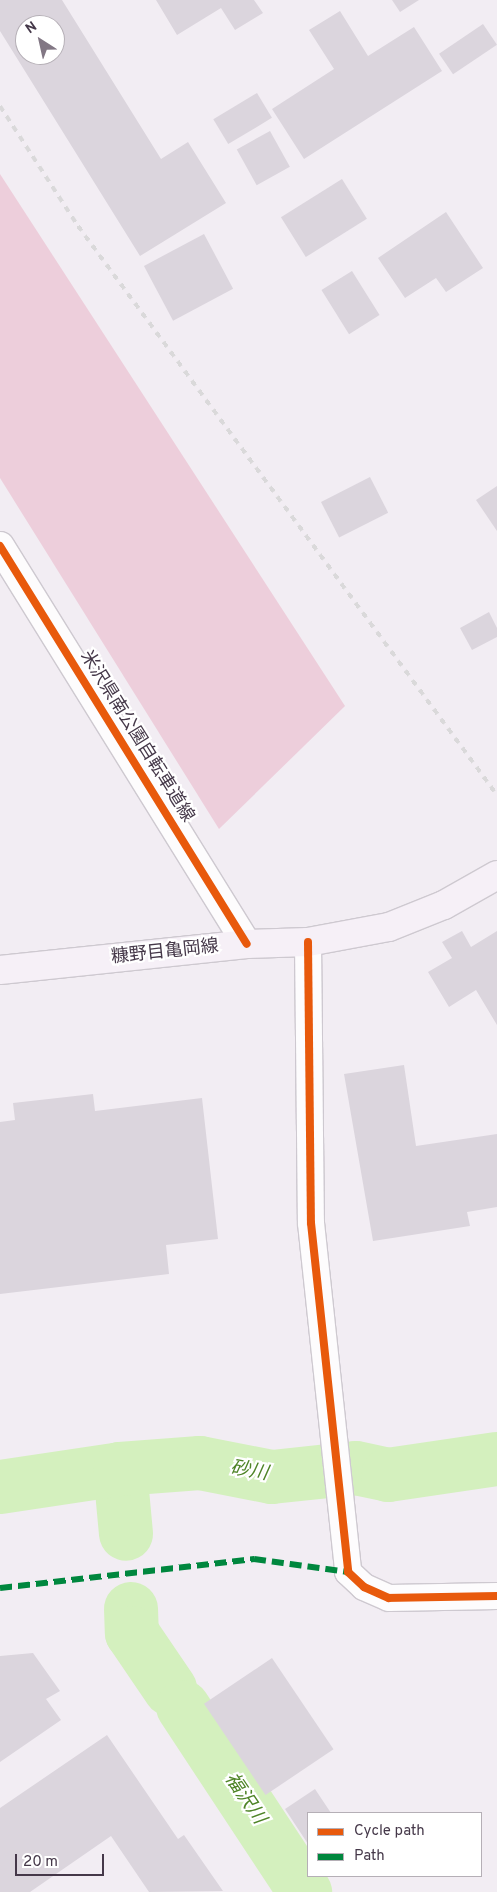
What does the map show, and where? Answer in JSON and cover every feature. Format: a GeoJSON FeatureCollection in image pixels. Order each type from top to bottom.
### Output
{"type":"FeatureCollection","features":[{"type":"Feature","properties":{"kind":"main road","name":"糠野目亀岡線"},"geometry":{"type":"LineString","coordinates":[[0,970],[247,944],[308,942],[388,927],[444,905],[497,875]]}},
{"type":"Feature","properties":{"kind":"street","name":"米沢県南公園自転車道線"},"geometry":{"type":"LineString","coordinates":[[0,546],[247,944]]}},
{"type":"Feature","properties":{"kind":"street"},"geometry":{"type":"LineString","coordinates":[[308,942],[307,1094],[311,1223],[328,1361],[348,1572],[364,1587],[389,1598],[497,1596]]}},
{"type":"Feature","properties":{"kind":"shaded area"},"geometry":{"type":"Polygon","coordinates":[[[0,174],[345,706],[219,829],[0,478],[0,174]]]}},
{"type":"Feature","properties":{"kind":"building"},"geometry":{"type":"Polygon","coordinates":[[[0,0],[62,0],[161,159],[188,142],[226,203],[140,256],[21,65],[65,65],[65,15],[15,15],[15,55],[0,31],[0,0]]]}},
{"type":"Feature","properties":{"kind":"building"},"geometry":{"type":"Polygon","coordinates":[[[156,0],[254,0],[263,13],[235,30],[221,8],[177,35],[156,0]]]}},
{"type":"Feature","properties":{"kind":"building"},"geometry":{"type":"Polygon","coordinates":[[[392,0],[419,0],[400,12],[392,0]]]}},
{"type":"Feature","properties":{"kind":"building"},"geometry":{"type":"Polygon","coordinates":[[[340,11],[368,56],[414,27],[442,71],[304,159],[272,109],[334,69],[309,30],[340,11]]]}},
{"type":"Feature","properties":{"kind":"building"},"geometry":{"type":"Polygon","coordinates":[[[483,24],[497,45],[453,74],[439,54],[483,24]]]}},
{"type":"Feature","properties":{"kind":"building"},"geometry":{"type":"Polygon","coordinates":[[[257,93],[272,118],[228,144],[213,119],[257,93]]]}},
{"type":"Feature","properties":{"kind":"building"},"geometry":{"type":"Polygon","coordinates":[[[270,131],[290,167],[257,185],[237,149],[270,131]]]}},
{"type":"Feature","properties":{"kind":"building"},"geometry":{"type":"Polygon","coordinates":[[[342,179],[367,219],[306,257],[281,217],[342,179]]]}},
{"type":"Feature","properties":{"kind":"building"},"geometry":{"type":"Polygon","coordinates":[[[446,212],[483,268],[446,292],[436,278],[405,298],[378,258],[446,212]]]}},
{"type":"Feature","properties":{"kind":"building"},"geometry":{"type":"Polygon","coordinates":[[[204,234],[233,289],[173,321],[144,266],[204,234]]]}},
{"type":"Feature","properties":{"kind":"building"},"geometry":{"type":"Polygon","coordinates":[[[352,271],[380,315],[349,334],[321,290],[352,271]]]}},
{"type":"Feature","properties":{"kind":"building"},"geometry":{"type":"Polygon","coordinates":[[[370,477],[388,513],[339,538],[321,502],[370,477]]]}},
{"type":"Feature","properties":{"kind":"building"},"geometry":{"type":"Polygon","coordinates":[[[497,486],[497,531],[476,500],[497,486]]]}},
{"type":"Feature","properties":{"kind":"building"},"geometry":{"type":"Polygon","coordinates":[[[489,612],[497,628],[497,637],[472,650],[460,628],[489,612]]]}},
{"type":"Feature","properties":{"kind":"building"},"geometry":{"type":"Polygon","coordinates":[[[462,931],[471,947],[497,931],[497,1025],[476,990],[449,1007],[428,972],[452,958],[442,942],[462,931]]]}},
{"type":"Feature","properties":{"kind":"building"},"geometry":{"type":"Polygon","coordinates":[[[404,1065],[416,1146],[497,1134],[497,1207],[467,1212],[470,1226],[373,1241],[344,1074],[404,1065]]]}},
{"type":"Feature","properties":{"kind":"building"},"geometry":{"type":"Polygon","coordinates":[[[93,1094],[95,1111],[202,1098],[218,1239],[166,1245],[169,1274],[0,1294],[0,1122],[15,1120],[13,1103],[93,1094]]]}},
{"type":"Feature","properties":{"kind":"building"},"geometry":{"type":"Polygon","coordinates":[[[33,1653],[60,1691],[46,1699],[61,1720],[0,1762],[0,1656],[33,1653]]]}},
{"type":"Feature","properties":{"kind":"building"},"geometry":{"type":"Polygon","coordinates":[[[272,1658],[334,1749],[266,1795],[204,1704],[272,1658]]]}},
{"type":"Feature","properties":{"kind":"building"},"geometry":{"type":"Polygon","coordinates":[[[107,1735],[178,1839],[184,1835],[223,1891],[149,1892],[111,1836],[30,1892],[0,1892],[0,1808],[107,1735]]]}},
{"type":"Feature","properties":{"kind":"building"},"geometry":{"type":"Polygon","coordinates":[[[315,1789],[330,1812],[307,1812],[307,1842],[285,1809],[315,1789]]]}},
{"type":"Feature","properties":{"kind":"waterway","name":"砂川"},"geometry":{"type":"LineString","coordinates":[[0,1487],[120,1469],[200,1463],[272,1477],[356,1468],[388,1475],[497,1459]]}},
{"type":"Feature","properties":{"kind":"waterway","name":"福沢川"},"geometry":{"type":"LineString","coordinates":[[120,1469],[126,1534]]}},
{"type":"Feature","properties":{"kind":"waterway","name":"福沢川"},"geometry":{"type":"LineString","coordinates":[[131,1609],[132,1633],[170,1689]]}},
{"type":"Feature","properties":{"kind":"waterway","name":"福沢川"},"geometry":{"type":"LineString","coordinates":[[183,1707],[305,1892]]}},
{"type":"Feature","properties":{"kind":"railway"},"geometry":{"type":"LineString","coordinates":[[0,106],[78,226],[497,795]]}},
{"type":"Feature","properties":{"kind":"marked path"},"geometry":{"type":"LineString","coordinates":[[0,1588],[254,1559],[348,1572]]}},
{"type":"Feature","properties":{"kind":"cycle path"},"geometry":{"type":"LineString","coordinates":[[0,546],[247,944]]}},
{"type":"Feature","properties":{"kind":"cycle path"},"geometry":{"type":"LineString","coordinates":[[308,942],[311,1223],[348,1572],[364,1587],[389,1598],[497,1596]]}}]}
